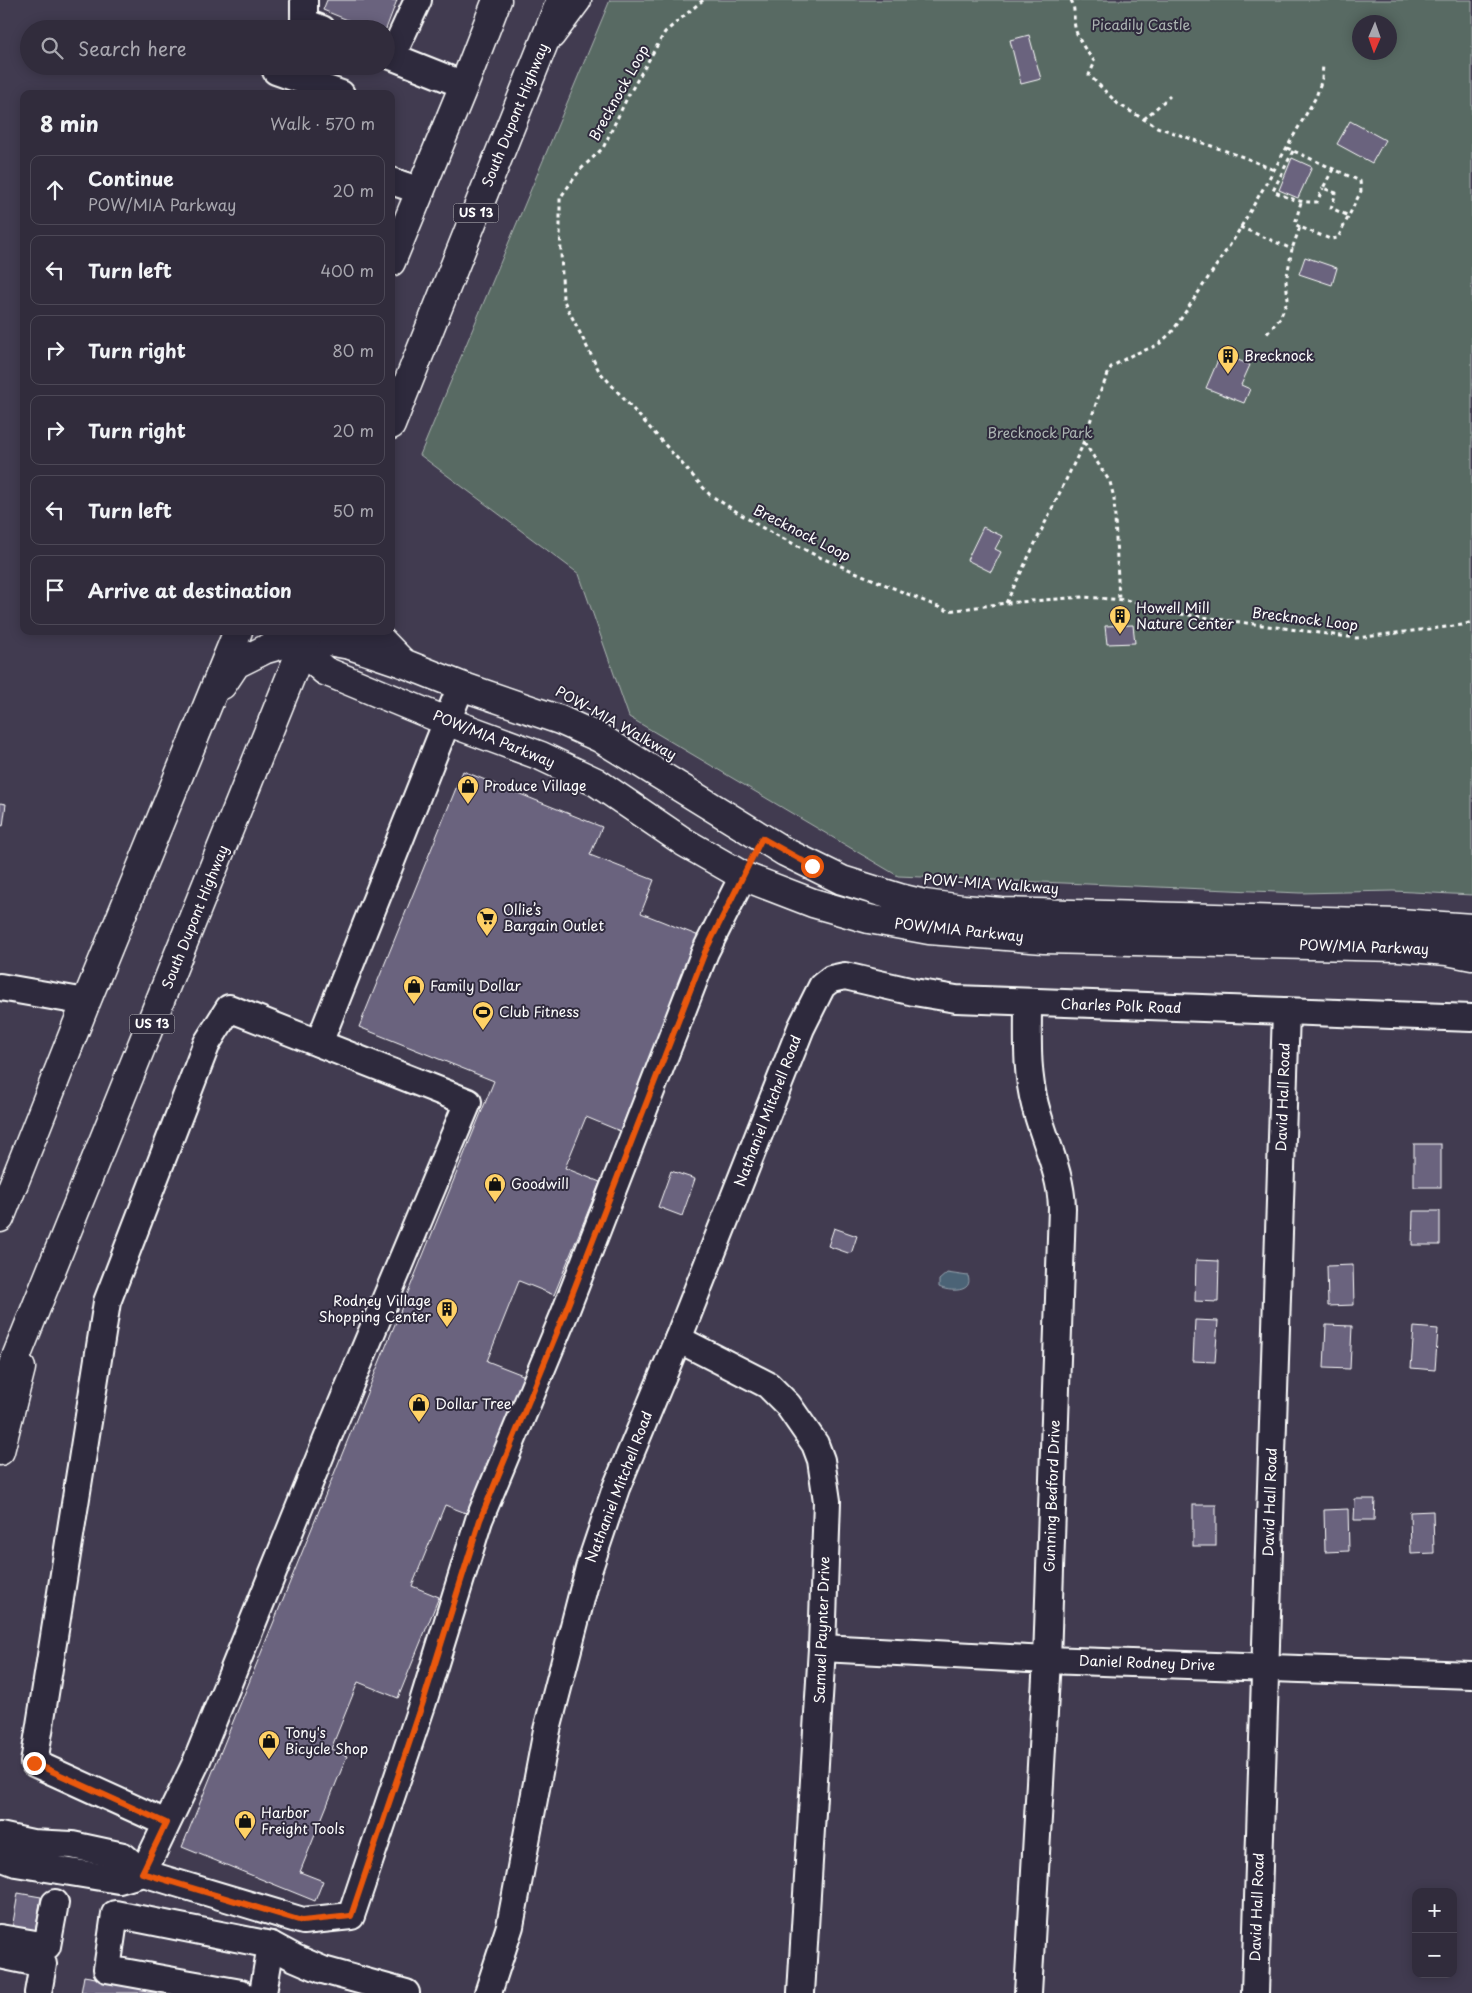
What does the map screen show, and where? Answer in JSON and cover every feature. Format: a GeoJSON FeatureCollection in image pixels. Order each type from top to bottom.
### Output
{"type":"FeatureCollection","features":[{"type":"Feature","properties":{"kind":"main road"},"geometry":{"type":"LineString","coordinates":[[395,253],[497,0]]}},
{"type":"Feature","properties":{"kind":"main road","name":"South Dupont Highway"},"geometry":{"type":"LineString","coordinates":[[395,415],[561,0]]}},
{"type":"Feature","properties":{"kind":"main road"},"geometry":{"type":"LineString","coordinates":[[541,48],[577,0]]}},
{"type":"Feature","properties":{"kind":"main road"},"geometry":{"type":"LineString","coordinates":[[0,1218],[236,635]]}},
{"type":"Feature","properties":{"kind":"main road"},"geometry":{"type":"LineString","coordinates":[[376,635],[403,663]]}},
{"type":"Feature","properties":{"kind":"main road"},"geometry":{"type":"LineString","coordinates":[[206,709],[236,664],[266,649],[299,638]]}},
{"type":"Feature","properties":{"kind":"main road","name":"South Dupont Highway"},"geometry":{"type":"LineString","coordinates":[[0,1397],[279,709],[299,638]]}},
{"type":"Feature","properties":{"kind":"main road","name":"POW/MIA Parkway"},"geometry":{"type":"LineString","coordinates":[[299,638],[350,645],[403,663],[460,686],[560,720],[600,738],[762,838],[812,866],[842,880],[900,898],[963,909],[1389,923],[1472,928]]}},
{"type":"Feature","properties":{"kind":"main road","name":"POW/MIA Parkway"},"geometry":{"type":"LineString","coordinates":[[299,638],[325,671],[541,756],[596,782],[684,842],[743,876],[814,903],[869,919],[929,930],[1044,939],[1399,947],[1447,951],[1472,956]]}},
{"type":"Feature","properties":{"kind":"main road"},"geometry":{"type":"LineString","coordinates":[[743,876],[762,838]]}},
{"type":"Feature","properties":{"kind":"main road"},"geometry":{"type":"LineString","coordinates":[[0,1451],[42,1296]]}},
{"type":"Feature","properties":{"kind":"street"},"geometry":{"type":"LineString","coordinates":[[304,0],[304,20]]}},
{"type":"Feature","properties":{"kind":"street"},"geometry":{"type":"LineString","coordinates":[[395,44],[418,0]]}},
{"type":"Feature","properties":{"kind":"street"},"geometry":{"type":"LineString","coordinates":[[395,57],[464,85]]}},
{"type":"Feature","properties":{"kind":"street"},"geometry":{"type":"LineString","coordinates":[[287,75],[331,90]]}},
{"type":"Feature","properties":{"kind":"street"},"geometry":{"type":"LineString","coordinates":[[395,182],[421,191]]}},
{"type":"Feature","properties":{"kind":"street"},"geometry":{"type":"LineString","coordinates":[[319,1043],[460,686]]}},
{"type":"Feature","properties":{"kind":"street"},"geometry":{"type":"LineString","coordinates":[[0,1824],[72,1846],[123,1856],[142,1873],[302,1921],[351,1916],[423,1702],[480,1520],[564,1315],[705,952],[743,876]]}},
{"type":"Feature","properties":{"kind":"street","name":"Charles Polk Road"},"geometry":{"type":"LineString","coordinates":[[801,1028],[822,986],[831,979],[845,976],[935,996],[1028,1003],[1472,1018]]}},
{"type":"Feature","properties":{"kind":"street"},"geometry":{"type":"LineString","coordinates":[[0,986],[86,1002]]}},
{"type":"Feature","properties":{"kind":"street","name":"Gunning Bedford Drive"},"geometry":{"type":"LineString","coordinates":[[1028,1003],[1029,1076],[1035,1105],[1058,1175],[1062,1197],[1047,1660],[1028,1993]]}},
{"type":"Feature","properties":{"kind":"street"},"geometry":{"type":"LineString","coordinates":[[5,1861],[118,1880],[142,1873],[195,1765],[320,1456],[468,1102],[230,1008],[207,1043],[106,1302],[34,1763],[166,1823]]}},
{"type":"Feature","properties":{"kind":"street","name":"David Hall Road"},"geometry":{"type":"LineString","coordinates":[[1254,1993],[1286,1011]]}},
{"type":"Feature","properties":{"kind":"street","name":"Nathaniel Mitchell Road"},"geometry":{"type":"LineString","coordinates":[[488,1993],[510,1926],[547,1730],[589,1568],[616,1488],[678,1339],[801,1028]]}},
{"type":"Feature","properties":{"kind":"street","name":"Samuel Paynter Drive"},"geometry":{"type":"LineString","coordinates":[[678,1339],[768,1385],[788,1405],[815,1444],[821,1460],[826,1500],[822,1648],[801,1993]]}},
{"type":"Feature","properties":{"kind":"street","name":"Daniel Rodney Drive"},"geometry":{"type":"LineString","coordinates":[[822,1648],[1047,1660],[1472,1675]]}},
{"type":"Feature","properties":{"kind":"street"},"geometry":{"type":"LineString","coordinates":[[0,1836],[32,1843],[72,1846]]}},
{"type":"Feature","properties":{"kind":"street"},"geometry":{"type":"LineString","coordinates":[[0,1938],[47,1946],[55,1903]]}},
{"type":"Feature","properties":{"kind":"street"},"geometry":{"type":"LineString","coordinates":[[241,1993],[107,1969],[115,1914],[272,1945],[295,1958],[323,1970],[380,1990],[406,1993]]}},
{"type":"Feature","properties":{"kind":"street"},"geometry":{"type":"LineString","coordinates":[[263,1993],[272,1945]]}},
{"type":"Feature","properties":{"kind":"street"},"geometry":{"type":"LineString","coordinates":[[0,1955],[42,1964],[38,1993]]}},
{"type":"Feature","properties":{"kind":"path","name":"Brecknock Loop"},"geometry":{"type":"LineString","coordinates":[[703,0],[665,32],[628,96],[603,148],[580,170],[560,198],[564,299],[599,371],[710,495],[760,527],[817,556],[948,612],[1006,603],[1083,597],[1125,600],[1181,614],[1356,638],[1462,625],[1472,622]]}},
{"type":"Feature","properties":{"kind":"path"},"geometry":{"type":"LineString","coordinates":[[1071,0],[1074,5],[1075,28],[1095,62],[1089,75],[1118,104],[1157,127],[1246,158],[1274,170]]}},
{"type":"Feature","properties":{"kind":"path"},"geometry":{"type":"LineString","coordinates":[[1006,603],[1084,441],[1099,395],[1111,367],[1132,355],[1158,345],[1172,332],[1240,227],[1316,97],[1322,79],[1323,64]]}},
{"type":"Feature","properties":{"kind":"path"},"geometry":{"type":"LineString","coordinates":[[1144,119],[1170,96]]}},
{"type":"Feature","properties":{"kind":"path"},"geometry":{"type":"LineString","coordinates":[[1286,148],[1360,182],[1361,191],[1338,238],[1330,239],[1295,224],[1300,202]]}},
{"type":"Feature","properties":{"kind":"path"},"geometry":{"type":"LineString","coordinates":[[1293,151],[1273,191],[1295,202],[1317,202],[1333,169]]}},
{"type":"Feature","properties":{"kind":"path"},"geometry":{"type":"LineString","coordinates":[[1323,188],[1336,193],[1331,208],[1349,216]]}},
{"type":"Feature","properties":{"kind":"path"},"geometry":{"type":"LineString","coordinates":[[1240,227],[1292,249]]}},
{"type":"Feature","properties":{"kind":"path"},"geometry":{"type":"LineString","coordinates":[[1265,336],[1280,318],[1288,299],[1286,281],[1292,249],[1300,227]]}},
{"type":"Feature","properties":{"kind":"path"},"geometry":{"type":"LineString","coordinates":[[1084,441],[1110,482],[1114,498],[1119,600]]}},
{"type":"Feature","properties":{"kind":"green space","name":"Brecknock Park"},"geometry":{"type":"Polygon","coordinates":[[[610,0],[1472,0],[1472,895],[1393,891],[1300,893],[898,876],[629,717],[579,574],[420,455],[610,0]]]}},
{"type":"Feature","properties":{"kind":"water"},"geometry":{"type":"Polygon","coordinates":[[[947,1273],[968,1276],[969,1282],[967,1286],[960,1290],[949,1290],[939,1287],[939,1280],[947,1273]]]}},
{"type":"Feature","properties":{"kind":"building"},"geometry":{"type":"Polygon","coordinates":[[[327,0],[397,0],[389,20],[348,20],[323,10],[327,0]]]}},
{"type":"Feature","properties":{"kind":"building"},"geometry":{"type":"Polygon","coordinates":[[[1029,35],[1041,79],[1021,84],[1010,40],[1029,35]]]}},
{"type":"Feature","properties":{"kind":"building"},"geometry":{"type":"Polygon","coordinates":[[[1350,121],[1385,140],[1372,163],[1337,144],[1350,121]]]}},
{"type":"Feature","properties":{"kind":"building"},"geometry":{"type":"Polygon","coordinates":[[[1292,158],[1312,167],[1298,198],[1279,190],[1292,158]]]}},
{"type":"Feature","properties":{"kind":"building"},"geometry":{"type":"Polygon","coordinates":[[[1305,257],[1337,268],[1332,285],[1299,274],[1305,257]]]}},
{"type":"Feature","properties":{"kind":"building","name":"Brecknock"},"geometry":{"type":"Polygon","coordinates":[[[1221,353],[1250,365],[1241,385],[1250,389],[1244,403],[1206,388],[1221,353]]]}},
{"type":"Feature","properties":{"kind":"building"},"geometry":{"type":"Polygon","coordinates":[[[983,527],[1002,536],[995,549],[1001,552],[991,572],[967,560],[983,527]]]}},
{"type":"Feature","properties":{"kind":"building","name":"Howell Mill Nature Center"},"geometry":{"type":"Polygon","coordinates":[[[1133,625],[1135,643],[1107,644],[1105,626],[1133,625]]]}},
{"type":"Feature","properties":{"kind":"building","name":"Rodney Village Shopping Center"},"geometry":{"type":"Polygon","coordinates":[[[463,771],[602,827],[590,855],[654,880],[641,913],[699,936],[620,1131],[586,1117],[565,1168],[600,1182],[554,1295],[519,1281],[487,1361],[528,1377],[471,1515],[445,1505],[412,1586],[439,1597],[398,1698],[358,1682],[331,1749],[347,1756],[300,1872],[323,1881],[315,1901],[182,1847],[494,1081],[359,1027],[463,771]]]}},
{"type":"Feature","properties":{"kind":"building"},"geometry":{"type":"Polygon","coordinates":[[[0,803],[6,804],[3,826],[0,825],[0,803]]]}},
{"type":"Feature","properties":{"kind":"building"},"geometry":{"type":"Polygon","coordinates":[[[1414,1144],[1441,1144],[1441,1187],[1414,1187],[1414,1144]]]}},
{"type":"Feature","properties":{"kind":"building"},"geometry":{"type":"Polygon","coordinates":[[[671,1171],[695,1179],[682,1216],[658,1207],[671,1171]]]}},
{"type":"Feature","properties":{"kind":"building"},"geometry":{"type":"Polygon","coordinates":[[[1413,1211],[1440,1211],[1440,1245],[1412,1245],[1413,1211]]]}},
{"type":"Feature","properties":{"kind":"building"},"geometry":{"type":"Polygon","coordinates":[[[834,1228],[857,1236],[851,1254],[828,1246],[834,1228]]]}},
{"type":"Feature","properties":{"kind":"building"},"geometry":{"type":"Polygon","coordinates":[[[1196,1260],[1219,1261],[1218,1302],[1195,1301],[1196,1260]]]}},
{"type":"Feature","properties":{"kind":"building"},"geometry":{"type":"Polygon","coordinates":[[[1353,1265],[1354,1305],[1328,1306],[1327,1266],[1353,1265]]]}},
{"type":"Feature","properties":{"kind":"building"},"geometry":{"type":"Polygon","coordinates":[[[1195,1320],[1218,1321],[1215,1362],[1193,1361],[1195,1320]]]}},
{"type":"Feature","properties":{"kind":"building"},"geometry":{"type":"Polygon","coordinates":[[[1326,1325],[1352,1326],[1350,1369],[1324,1368],[1326,1325]]]}},
{"type":"Feature","properties":{"kind":"building"},"geometry":{"type":"Polygon","coordinates":[[[1414,1327],[1438,1329],[1435,1370],[1411,1368],[1414,1327]]]}},
{"type":"Feature","properties":{"kind":"building"},"geometry":{"type":"Polygon","coordinates":[[[1355,1499],[1375,1499],[1374,1520],[1354,1520],[1355,1499]]]}},
{"type":"Feature","properties":{"kind":"building"},"geometry":{"type":"Polygon","coordinates":[[[1193,1505],[1216,1505],[1216,1546],[1193,1546],[1193,1505]]]}},
{"type":"Feature","properties":{"kind":"building"},"geometry":{"type":"Polygon","coordinates":[[[1348,1509],[1349,1551],[1325,1552],[1324,1510],[1348,1509]]]}},
{"type":"Feature","properties":{"kind":"building"},"geometry":{"type":"Polygon","coordinates":[[[1433,1511],[1434,1553],[1411,1554],[1410,1512],[1433,1511]]]}},
{"type":"Feature","properties":{"kind":"building"},"geometry":{"type":"Polygon","coordinates":[[[18,1893],[41,1897],[35,1933],[12,1929],[18,1893]]]}},
{"type":"Feature","properties":{"kind":"building"},"geometry":{"type":"Polygon","coordinates":[[[84,1976],[183,1993],[81,1993],[84,1976]]]}},
{"type":"Feature","properties":{"kind":"place","name":"Brecknock"},"geometry":{"type":"Point","coordinates":[1228,375]}},
{"type":"Feature","properties":{"kind":"place","name":"Howell Mill Nature Center"},"geometry":{"type":"Point","coordinates":[1120,635]}},
{"type":"Feature","properties":{"kind":"place","name":"Produce Village"},"geometry":{"type":"Point","coordinates":[468,805]}},
{"type":"Feature","properties":{"kind":"place","name":"Ollie’s Bargain Outlet"},"geometry":{"type":"Point","coordinates":[487,937]}},
{"type":"Feature","properties":{"kind":"place","name":"Family Dollar"},"geometry":{"type":"Point","coordinates":[414,1005]}},
{"type":"Feature","properties":{"kind":"place","name":"Club Fitness"},"geometry":{"type":"Point","coordinates":[483,1031]}},
{"type":"Feature","properties":{"kind":"place","name":"Goodwill"},"geometry":{"type":"Point","coordinates":[495,1203]}},
{"type":"Feature","properties":{"kind":"place","name":"Rodney Village Shopping Center"},"geometry":{"type":"Point","coordinates":[447,1328]}},
{"type":"Feature","properties":{"kind":"place","name":"Dollar Tree"},"geometry":{"type":"Point","coordinates":[419,1423]}},
{"type":"Feature","properties":{"kind":"place","name":"Tony's Bicycle Shop"},"geometry":{"type":"Point","coordinates":[269,1760]}},
{"type":"Feature","properties":{"kind":"place","name":"Harbor Freight Tools"},"geometry":{"type":"Point","coordinates":[245,1840]}},
{"type":"Feature","properties":{"kind":"route"},"geometry":{"type":"LineString","coordinates":[[34,1763],[166,1823],[142,1873],[302,1921],[351,1916],[423,1702],[480,1520],[564,1315],[705,952],[762,838],[812,866]]}},
{"type":"Feature","properties":{"kind":"park label","name":"Picadily Castle"},"geometry":{"type":"Point","coordinates":[1141,25]}}]}
